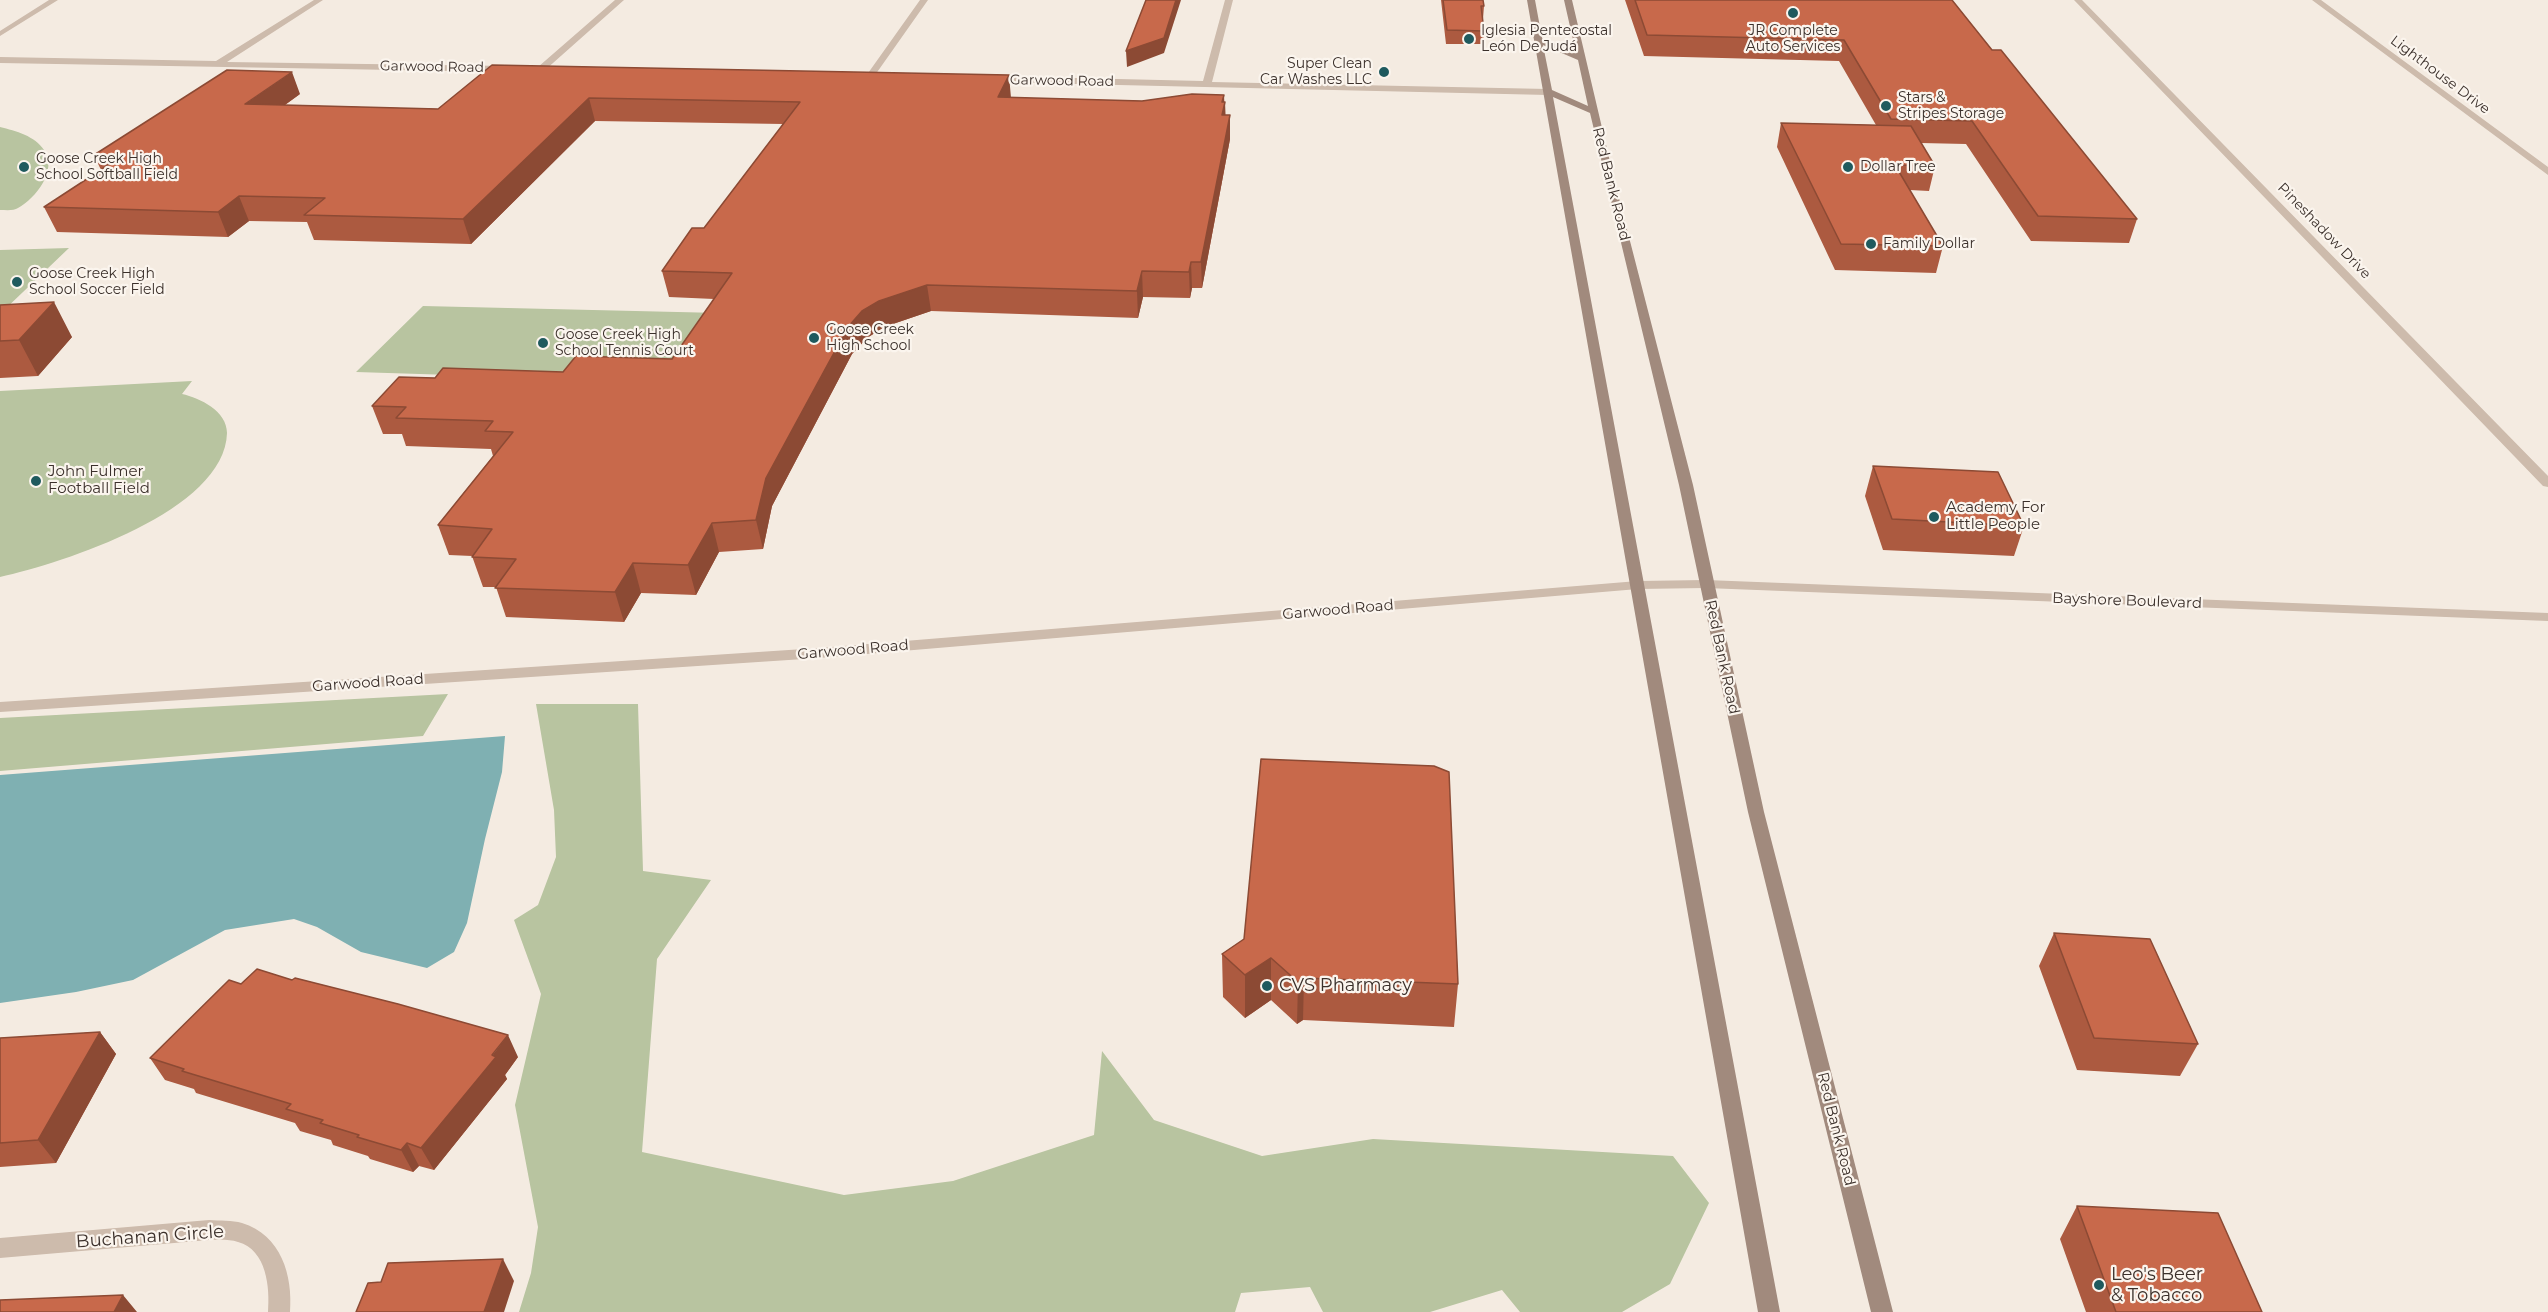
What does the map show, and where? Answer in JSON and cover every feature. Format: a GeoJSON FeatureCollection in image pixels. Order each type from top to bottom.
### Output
{"type":"FeatureCollection","features":[{"type":"Feature","properties":{"kind":"main road"},"geometry":{"type":"LineString","coordinates":[[1531,0],[1768,1312]]}},
{"type":"Feature","properties":{"kind":"main road","name":"Red Bank Road"},"geometry":{"type":"LineString","coordinates":[[1568,0],[1686,485],[1756,812],[1881,1312]]}},
{"type":"Feature","properties":{"kind":"main road"},"geometry":{"type":"LineString","coordinates":[[1539,40],[1582,59]]}},
{"type":"Feature","properties":{"kind":"main road"},"geometry":{"type":"LineString","coordinates":[[1548,92],[1594,112]]}},
{"type":"Feature","properties":{"kind":"street"},"geometry":{"type":"LineString","coordinates":[[0,34],[54,0]]}},
{"type":"Feature","properties":{"kind":"street"},"geometry":{"type":"LineString","coordinates":[[219,63],[319,0]]}},
{"type":"Feature","properties":{"kind":"street"},"geometry":{"type":"LineString","coordinates":[[541,69],[620,0]]}},
{"type":"Feature","properties":{"kind":"street"},"geometry":{"type":"LineString","coordinates":[[870,76],[924,0]]}},
{"type":"Feature","properties":{"kind":"street"},"geometry":{"type":"LineString","coordinates":[[1207,84],[1229,0]]}},
{"type":"Feature","properties":{"kind":"street","name":"Pineshadow Drive"},"geometry":{"type":"LineString","coordinates":[[2078,0],[2548,483]]}},
{"type":"Feature","properties":{"kind":"street","name":"Lighthouse Drive"},"geometry":{"type":"LineString","coordinates":[[2316,0],[2548,172]]}},
{"type":"Feature","properties":{"kind":"street","name":"Garwood Road"},"geometry":{"type":"LineString","coordinates":[[0,60],[518,69]]}},
{"type":"Feature","properties":{"kind":"street"},"geometry":{"type":"LineString","coordinates":[[530,69],[553,70]]}},
{"type":"Feature","properties":{"kind":"street"},"geometry":{"type":"LineString","coordinates":[[859,75],[882,76]]}},
{"type":"Feature","properties":{"kind":"street","name":"Garwood Road"},"geometry":{"type":"LineString","coordinates":[[976,79],[1548,92]]}},
{"type":"Feature","properties":{"kind":"street","name":"Garwood Road"},"geometry":{"type":"LineString","coordinates":[[0,707],[819,653],[1638,585],[1706,584]]}},
{"type":"Feature","properties":{"kind":"street","name":"Bayshore Boulevard"},"geometry":{"type":"LineString","coordinates":[[1706,584],[2548,617]]}},
{"type":"Feature","properties":{"kind":"street","name":"Buchanan Circle"},"geometry":{"type":"LineString","coordinates":[[0,1248],[209,1230],[242,1233],[263,1244],[273,1265],[279,1284],[279,1312]]}},
{"type":"Feature","properties":{"kind":"green space","name":"Goose Creek High School Softball Field"},"geometry":{"type":"Polygon","coordinates":[[[0,127],[19,132],[36,141],[48,158],[47,175],[38,191],[32,198],[12,210],[0,210],[0,127]]]}},
{"type":"Feature","properties":{"kind":"green space","name":"Goose Creek High School Soccer Field"},"geometry":{"type":"Polygon","coordinates":[[[69,248],[0,314],[0,250],[69,248]]]}},
{"type":"Feature","properties":{"kind":"green space","name":"Goose Creek High School Tennis Court"},"geometry":{"type":"Polygon","coordinates":[[[423,306],[720,313],[674,382],[356,372],[423,306]]]}},
{"type":"Feature","properties":{"kind":"green space"},"geometry":{"type":"Polygon","coordinates":[[[192,381],[182,394],[204,402],[218,412],[226,425],[227,433],[219,461],[200,486],[171,509],[99,546],[62,560],[0,577],[0,391],[192,381]]]}},
{"type":"Feature","properties":{"kind":"green space"},"geometry":{"type":"Polygon","coordinates":[[[448,694],[423,736],[0,771],[0,718],[448,694]]]}},
{"type":"Feature","properties":{"kind":"green space"},"geometry":{"type":"Polygon","coordinates":[[[536,704],[638,704],[643,871],[711,880],[657,959],[642,1152],[844,1195],[953,1181],[1094,1135],[1102,1051],[1154,1120],[1262,1156],[1373,1139],[1673,1156],[1709,1203],[1670,1284],[1622,1312],[1520,1312],[1502,1290],[1430,1312],[1323,1312],[1310,1287],[1241,1293],[1235,1312],[519,1312],[531,1273],[538,1227],[515,1105],[541,994],[514,920],[538,905],[556,857],[554,810],[536,704]]]}},
{"type":"Feature","properties":{"kind":"water"},"geometry":{"type":"Polygon","coordinates":[[[505,736],[502,772],[467,923],[454,952],[427,968],[361,952],[317,927],[294,919],[225,930],[133,980],[76,992],[0,1003],[0,775],[505,736]]]}},
{"type":"Feature","properties":{"kind":"building"},"geometry":{"type":"Polygon","coordinates":[[[1146,0],[1176,0],[1164,38],[1126,51],[1146,0]]]}},
{"type":"Feature","properties":{"kind":"building"},"geometry":{"type":"Polygon","coordinates":[[[1443,0],[1483,0],[1484,6],[1481,6],[1484,31],[1447,30],[1443,0]]]}},
{"type":"Feature","properties":{"kind":"building"},"geometry":{"type":"Polygon","coordinates":[[[1635,0],[1952,0],[1992,50],[2001,50],[2137,219],[2038,216],[1972,121],[1891,119],[1844,40],[1647,35],[1635,0]]]}},
{"type":"Feature","properties":{"kind":"building"},"geometry":{"type":"Polygon","coordinates":[[[492,65],[1009,75],[998,97],[1142,101],[1192,94],[1224,95],[1222,115],[1230,115],[1201,262],[1191,262],[1189,272],[1142,271],[1137,291],[927,285],[879,301],[862,311],[848,327],[766,478],[756,520],[712,523],[688,565],[633,563],[615,592],[495,588],[516,559],[472,557],[492,529],[438,525],[513,432],[485,431],[493,421],[396,418],[406,407],[372,406],[399,377],[435,378],[443,368],[563,372],[576,356],[672,359],[732,273],[662,271],[692,228],[704,228],[800,102],[589,98],[463,219],[304,215],[325,198],[239,196],[218,212],[44,207],[122,156],[94,155],[227,70],[292,72],[245,104],[438,109],[492,65]]]}},
{"type":"Feature","properties":{"kind":"building"},"geometry":{"type":"Polygon","coordinates":[[[1781,123],[1911,126],[1935,166],[1895,165],[1943,246],[1841,244],[1781,123]]]}},
{"type":"Feature","properties":{"kind":"building"},"geometry":{"type":"Polygon","coordinates":[[[54,302],[19,340],[0,341],[0,305],[54,302]]]}},
{"type":"Feature","properties":{"kind":"building"},"geometry":{"type":"Polygon","coordinates":[[[1873,466],[1998,472],[2024,526],[1892,519],[1873,466]]]}},
{"type":"Feature","properties":{"kind":"building","name":"CVS Pharmacy"},"geometry":{"type":"Polygon","coordinates":[[[1261,759],[1434,766],[1449,772],[1458,984],[1304,978],[1298,982],[1271,958],[1245,975],[1222,954],[1244,939],[1261,759]]]}},
{"type":"Feature","properties":{"kind":"building"},"geometry":{"type":"Polygon","coordinates":[[[2054,933],[2150,939],[2198,1044],[2094,1038],[2054,933]]]}},
{"type":"Feature","properties":{"kind":"building"},"geometry":{"type":"Polygon","coordinates":[[[257,969],[292,980],[295,978],[398,1004],[508,1035],[492,1055],[496,1057],[421,1148],[407,1143],[401,1150],[357,1137],[359,1135],[320,1123],[323,1120],[286,1109],[291,1104],[182,1071],[184,1069],[150,1058],[229,980],[241,984],[257,969]]]}},
{"type":"Feature","properties":{"kind":"building"},"geometry":{"type":"Polygon","coordinates":[[[100,1032],[38,1140],[0,1143],[0,1038],[100,1032]]]}},
{"type":"Feature","properties":{"kind":"building"},"geometry":{"type":"Polygon","coordinates":[[[2077,1206],[2218,1213],[2262,1312],[2116,1312],[2077,1206]]]}},
{"type":"Feature","properties":{"kind":"building"},"geometry":{"type":"Polygon","coordinates":[[[503,1259],[484,1312],[356,1312],[368,1283],[381,1282],[388,1263],[503,1259]]]}},
{"type":"Feature","properties":{"kind":"building"},"geometry":{"type":"Polygon","coordinates":[[[123,1295],[114,1312],[0,1312],[0,1300],[123,1295]]]}},
{"type":"Feature","properties":{"kind":"place","name":"JR Complete Auto Services"},"geometry":{"type":"Point","coordinates":[1793,13]}},
{"type":"Feature","properties":{"kind":"place","name":"Iglesia Pentecostal León De Judá"},"geometry":{"type":"Point","coordinates":[1469,39]}},
{"type":"Feature","properties":{"kind":"place","name":"Super Clean Car Washes LLC"},"geometry":{"type":"Point","coordinates":[1384,72]}},
{"type":"Feature","properties":{"kind":"place","name":"Stars & Stripes Storage"},"geometry":{"type":"Point","coordinates":[1886,106]}},
{"type":"Feature","properties":{"kind":"place","name":"Goose Creek High School Softball Field"},"geometry":{"type":"Point","coordinates":[24,167]}},
{"type":"Feature","properties":{"kind":"place","name":"Dollar Tree"},"geometry":{"type":"Point","coordinates":[1848,167]}},
{"type":"Feature","properties":{"kind":"place","name":"Family Dollar"},"geometry":{"type":"Point","coordinates":[1871,244]}},
{"type":"Feature","properties":{"kind":"place","name":"Goose Creek High School Soccer Field"},"geometry":{"type":"Point","coordinates":[17,282]}},
{"type":"Feature","properties":{"kind":"place","name":"Goose Creek High School"},"geometry":{"type":"Point","coordinates":[814,338]}},
{"type":"Feature","properties":{"kind":"place","name":"Goose Creek High School Tennis Court"},"geometry":{"type":"Point","coordinates":[543,343]}},
{"type":"Feature","properties":{"kind":"place","name":"John Fulmer Football Field"},"geometry":{"type":"Point","coordinates":[36,481]}},
{"type":"Feature","properties":{"kind":"place","name":"Academy For Little People"},"geometry":{"type":"Point","coordinates":[1934,517]}},
{"type":"Feature","properties":{"kind":"place","name":"CVS Pharmacy"},"geometry":{"type":"Point","coordinates":[1267,986]}},
{"type":"Feature","properties":{"kind":"place","name":"Leo's Beer & Tobacco"},"geometry":{"type":"Point","coordinates":[2099,1285]}}]}
